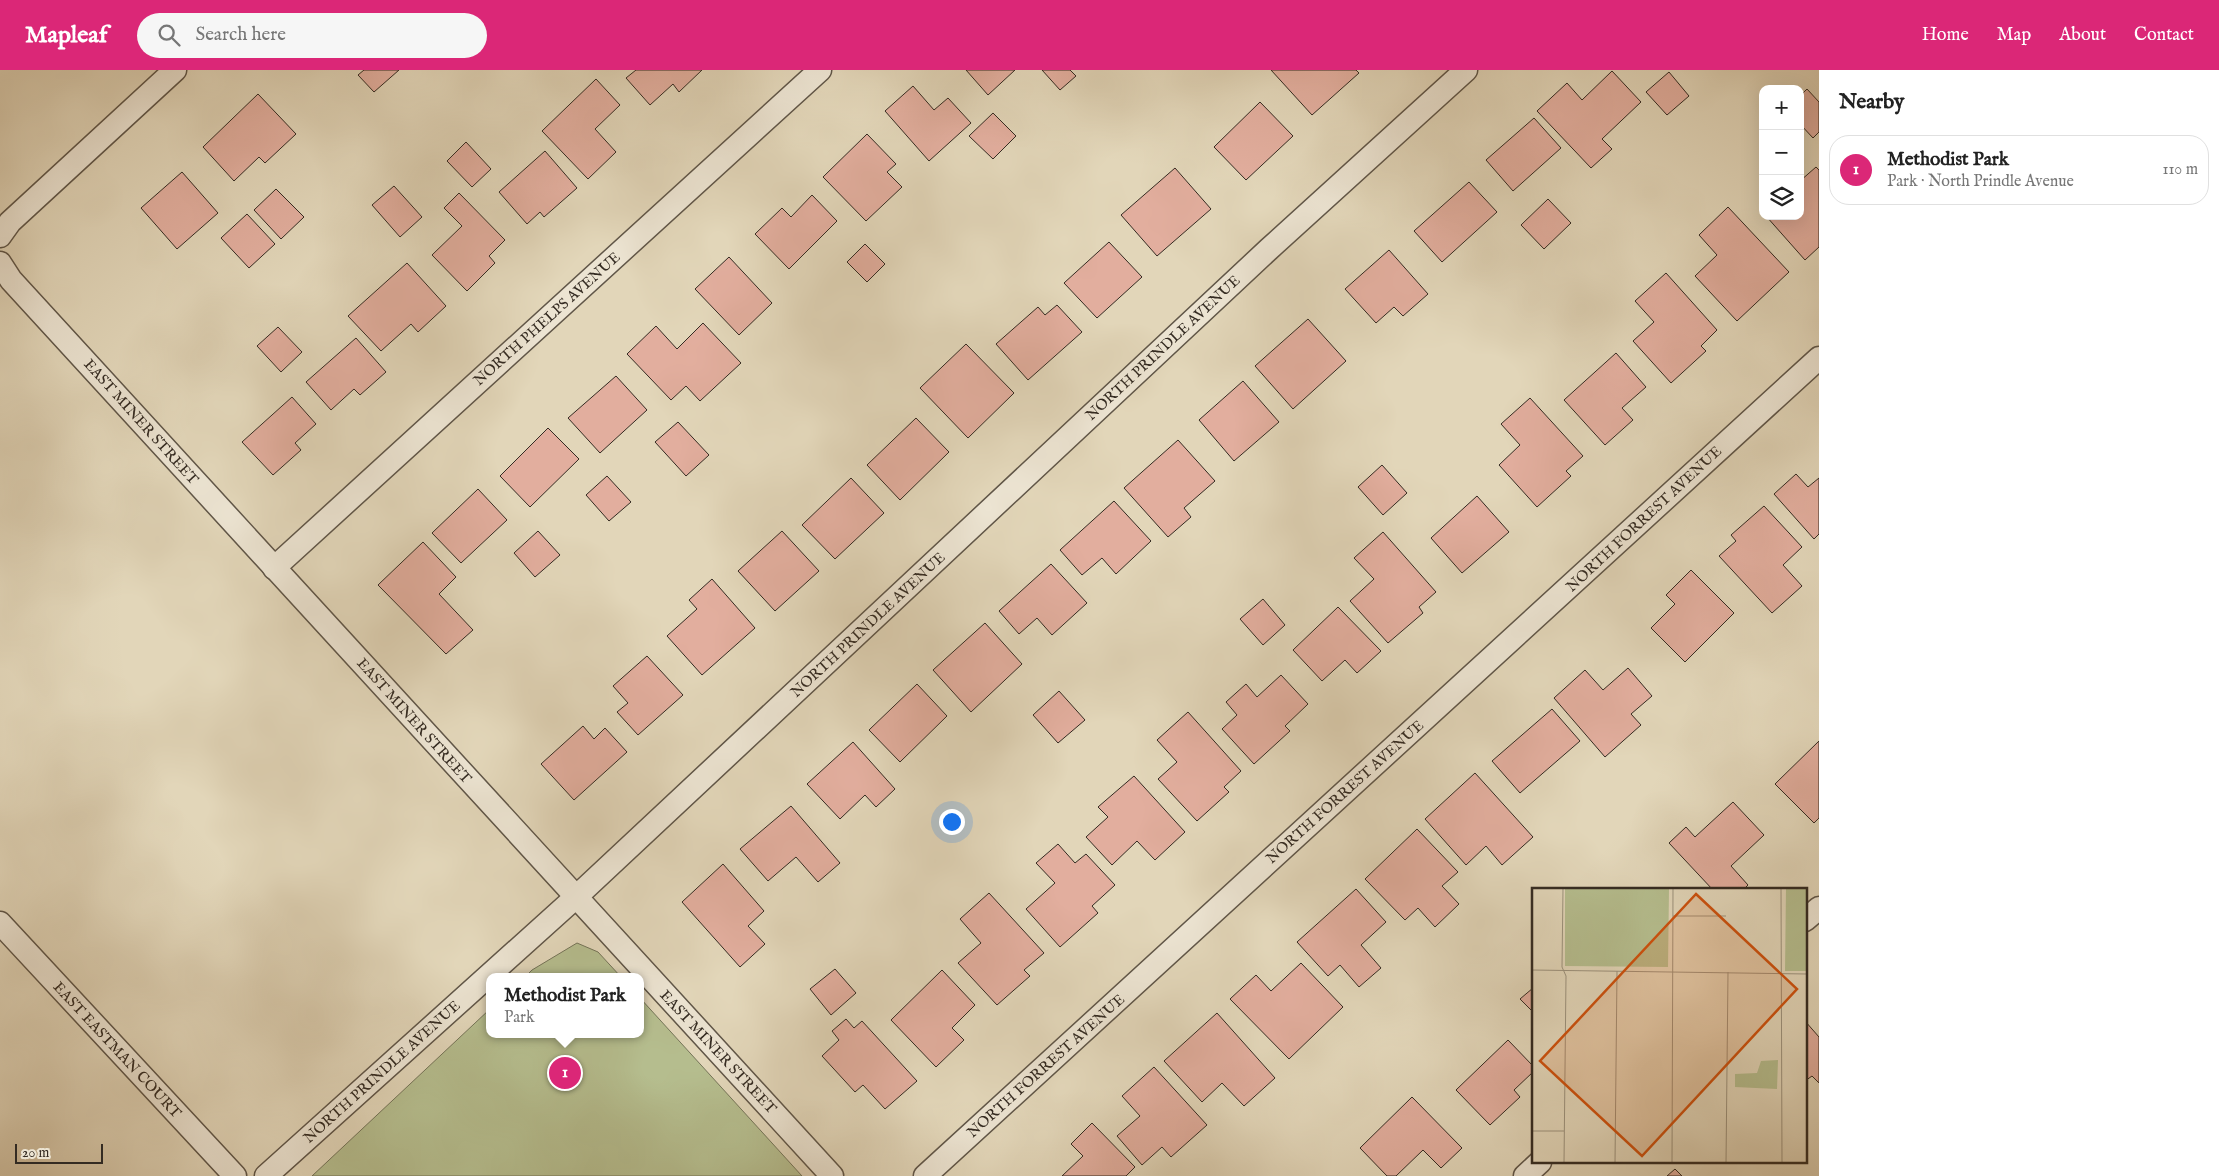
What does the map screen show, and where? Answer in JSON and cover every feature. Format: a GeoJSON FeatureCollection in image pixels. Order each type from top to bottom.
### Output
{"type":"FeatureCollection","features":[{"type":"Feature","properties":{"kind":"street"},"geometry":{"type":"LineString","coordinates":[[0,236],[10,222],[175,70]]}},
{"type":"Feature","properties":{"kind":"street","name":"NORTH PHELPS AVENUE"},"geometry":{"type":"LineString","coordinates":[[274,568],[820,70]]}},
{"type":"Feature","properties":{"kind":"street","name":"NORTH PRINDLE AVENUE"},"geometry":{"type":"LineString","coordinates":[[492,973],[576,897],[1269,249],[1466,70]]}},
{"type":"Feature","properties":{"kind":"street","name":"EAST MINER STREET"},"geometry":{"type":"LineString","coordinates":[[0,263],[11,280],[832,1176]]}},
{"type":"Feature","properties":{"kind":"street","name":"NORTH FORREST AVENUE"},"geometry":{"type":"LineString","coordinates":[[926,1176],[1819,358]]}},
{"type":"Feature","properties":{"kind":"street"},"geometry":{"type":"LineString","coordinates":[[1806,919],[1819,908]]}},
{"type":"Feature","properties":{"kind":"street","name":"EAST EASTMAN COURT"},"geometry":{"type":"LineString","coordinates":[[0,924],[235,1176]]}},
{"type":"Feature","properties":{"kind":"street","name":"NORTH PRINDLE AVENUE"},"geometry":{"type":"LineString","coordinates":[[266,1176],[486,978]]}},
{"type":"Feature","properties":{"kind":"street"},"geometry":{"type":"LineString","coordinates":[[1525,1176],[1538,1164]]}},
{"type":"Feature","properties":{"kind":"green space"},"geometry":{"type":"Polygon","coordinates":[[[577,943],[598,952],[617,973],[529,973],[577,943]]]}},
{"type":"Feature","properties":{"kind":"green space"},"geometry":{"type":"Polygon","coordinates":[[[644,1002],[802,1176],[312,1176],[486,1013],[486,1038],[644,1038],[644,1002]]]}},
{"type":"Feature","properties":{"kind":"building"},"geometry":{"type":"Polygon","coordinates":[[[364,70],[399,70],[374,92],[358,75],[364,70]]]}},
{"type":"Feature","properties":{"kind":"building"},"geometry":{"type":"Polygon","coordinates":[[[636,70],[702,70],[679,92],[673,84],[650,105],[626,78],[636,70]]]}},
{"type":"Feature","properties":{"kind":"building"},"geometry":{"type":"Polygon","coordinates":[[[966,70],[1015,70],[988,95],[966,70]]]}},
{"type":"Feature","properties":{"kind":"building"},"geometry":{"type":"Polygon","coordinates":[[[1042,70],[1070,70],[1076,76],[1060,90],[1042,70]]]}},
{"type":"Feature","properties":{"kind":"building"},"geometry":{"type":"Polygon","coordinates":[[[1271,70],[1356,70],[1359,73],[1312,115],[1271,70]]]}},
{"type":"Feature","properties":{"kind":"building"},"geometry":{"type":"Polygon","coordinates":[[[1612,71],[1641,102],[1602,139],[1612,149],[1591,168],[1537,111],[1567,83],[1582,100],[1612,71]]]}},
{"type":"Feature","properties":{"kind":"building"},"geometry":{"type":"Polygon","coordinates":[[[1669,72],[1689,96],[1667,115],[1646,92],[1669,72]]]}},
{"type":"Feature","properties":{"kind":"building"},"geometry":{"type":"Polygon","coordinates":[[[596,79],[620,105],[595,129],[616,152],[588,179],[542,131],[596,79]]]}},
{"type":"Feature","properties":{"kind":"building"},"geometry":{"type":"Polygon","coordinates":[[[913,86],[934,110],[948,98],[971,123],[929,161],[885,111],[913,86]]]}},
{"type":"Feature","properties":{"kind":"building"},"geometry":{"type":"Polygon","coordinates":[[[1807,89],[1819,102],[1819,132],[1813,138],[1804,128],[1804,92],[1807,89]]]}},
{"type":"Feature","properties":{"kind":"building"},"geometry":{"type":"Polygon","coordinates":[[[258,94],[296,134],[265,163],[259,157],[234,181],[203,147],[258,94]]]}},
{"type":"Feature","properties":{"kind":"building"},"geometry":{"type":"Polygon","coordinates":[[[1260,102],[1293,136],[1246,180],[1214,147],[1260,102]]]}},
{"type":"Feature","properties":{"kind":"building"},"geometry":{"type":"Polygon","coordinates":[[[993,113],[1016,136],[993,159],[969,136],[993,113]]]}},
{"type":"Feature","properties":{"kind":"building"},"geometry":{"type":"Polygon","coordinates":[[[1534,118],[1561,148],[1513,191],[1486,160],[1534,118]]]}},
{"type":"Feature","properties":{"kind":"building"},"geometry":{"type":"Polygon","coordinates":[[[867,134],[896,164],[887,172],[902,187],[866,221],[823,177],[867,134]]]}},
{"type":"Feature","properties":{"kind":"building"},"geometry":{"type":"Polygon","coordinates":[[[466,142],[491,169],[472,187],[447,161],[466,142]]]}},
{"type":"Feature","properties":{"kind":"building"},"geometry":{"type":"Polygon","coordinates":[[[545,151],[577,188],[544,217],[540,212],[527,224],[499,192],[545,151]]]}},
{"type":"Feature","properties":{"kind":"building"},"geometry":{"type":"Polygon","coordinates":[[[1816,167],[1819,170],[1819,247],[1805,260],[1770,220],[1804,220],[1804,178],[1816,167]]]}},
{"type":"Feature","properties":{"kind":"building"},"geometry":{"type":"Polygon","coordinates":[[[1175,168],[1211,209],[1157,256],[1121,215],[1175,168]]]}},
{"type":"Feature","properties":{"kind":"building"},"geometry":{"type":"Polygon","coordinates":[[[182,172],[218,213],[177,249],[141,208],[182,172]]]}},
{"type":"Feature","properties":{"kind":"building"},"geometry":{"type":"Polygon","coordinates":[[[1469,182],[1497,212],[1442,262],[1414,231],[1469,182]]]}},
{"type":"Feature","properties":{"kind":"building"},"geometry":{"type":"Polygon","coordinates":[[[394,186],[422,217],[400,237],[372,205],[394,186]]]}},
{"type":"Feature","properties":{"kind":"building"},"geometry":{"type":"Polygon","coordinates":[[[276,189],[304,217],[281,239],[254,210],[276,189]]]}},
{"type":"Feature","properties":{"kind":"building"},"geometry":{"type":"Polygon","coordinates":[[[459,193],[505,240],[489,256],[495,263],[467,291],[432,255],[462,226],[444,208],[459,193]]]}},
{"type":"Feature","properties":{"kind":"building"},"geometry":{"type":"Polygon","coordinates":[[[812,195],[837,221],[789,269],[755,234],[782,208],[791,217],[812,195]]]}},
{"type":"Feature","properties":{"kind":"building"},"geometry":{"type":"Polygon","coordinates":[[[1548,199],[1571,223],[1544,249],[1521,225],[1548,199]]]}},
{"type":"Feature","properties":{"kind":"building"},"geometry":{"type":"Polygon","coordinates":[[[1728,207],[1789,272],[1737,321],[1695,276],[1717,255],[1699,235],[1728,207]]]}},
{"type":"Feature","properties":{"kind":"building"},"geometry":{"type":"Polygon","coordinates":[[[247,214],[275,244],[249,268],[221,238],[247,214]]]}},
{"type":"Feature","properties":{"kind":"building"},"geometry":{"type":"Polygon","coordinates":[[[1109,242],[1142,277],[1097,318],[1064,283],[1109,242]]]}},
{"type":"Feature","properties":{"kind":"building"},"geometry":{"type":"Polygon","coordinates":[[[865,244],[885,264],[867,282],[847,262],[865,244]]]}},
{"type":"Feature","properties":{"kind":"building"},"geometry":{"type":"Polygon","coordinates":[[[1389,250],[1428,294],[1403,316],[1394,307],[1376,323],[1345,289],[1389,250]]]}},
{"type":"Feature","properties":{"kind":"building"},"geometry":{"type":"Polygon","coordinates":[[[729,257],[772,303],[739,335],[695,289],[729,257]]]}},
{"type":"Feature","properties":{"kind":"building"},"geometry":{"type":"Polygon","coordinates":[[[407,263],[446,306],[418,332],[411,324],[381,351],[348,316],[407,263]]]}},
{"type":"Feature","properties":{"kind":"building"},"geometry":{"type":"Polygon","coordinates":[[[1666,273],[1717,330],[1701,346],[1706,351],[1671,383],[1633,341],[1654,322],[1635,301],[1666,273]]]}},
{"type":"Feature","properties":{"kind":"building"},"geometry":{"type":"Polygon","coordinates":[[[1057,305],[1082,332],[1028,380],[996,344],[1038,307],[1045,315],[1057,305]]]}},
{"type":"Feature","properties":{"kind":"building"},"geometry":{"type":"Polygon","coordinates":[[[1308,319],[1346,361],[1293,409],[1255,366],[1308,319]]]}},
{"type":"Feature","properties":{"kind":"building"},"geometry":{"type":"Polygon","coordinates":[[[703,323],[741,363],[700,401],[686,386],[671,400],[627,354],[656,326],[677,349],[703,323]]]}},
{"type":"Feature","properties":{"kind":"building"},"geometry":{"type":"Polygon","coordinates":[[[278,327],[302,352],[281,372],[257,346],[278,327]]]}},
{"type":"Feature","properties":{"kind":"building"},"geometry":{"type":"Polygon","coordinates":[[[356,338],[386,372],[360,395],[354,389],[331,410],[306,382],[356,338]]]}},
{"type":"Feature","properties":{"kind":"building"},"geometry":{"type":"Polygon","coordinates":[[[966,344],[1014,393],[968,438],[920,388],[966,344]]]}},
{"type":"Feature","properties":{"kind":"building"},"geometry":{"type":"Polygon","coordinates":[[[1616,353],[1646,387],[1622,408],[1633,420],[1605,445],[1564,400],[1616,353]]]}},
{"type":"Feature","properties":{"kind":"building"},"geometry":{"type":"Polygon","coordinates":[[[616,376],[647,410],[600,453],[568,418],[616,376]]]}},
{"type":"Feature","properties":{"kind":"building"},"geometry":{"type":"Polygon","coordinates":[[[1243,381],[1279,422],[1234,461],[1199,420],[1243,381]]]}},
{"type":"Feature","properties":{"kind":"building"},"geometry":{"type":"Polygon","coordinates":[[[292,397],[316,424],[295,443],[301,450],[273,475],[242,442],[292,397]]]}},
{"type":"Feature","properties":{"kind":"building"},"geometry":{"type":"Polygon","coordinates":[[[1530,398],[1583,456],[1566,471],[1571,476],[1537,507],[1499,465],[1520,445],[1501,424],[1530,398]]]}},
{"type":"Feature","properties":{"kind":"building"},"geometry":{"type":"Polygon","coordinates":[[[916,418],[949,452],[900,500],[867,465],[916,418]]]}},
{"type":"Feature","properties":{"kind":"building"},"geometry":{"type":"Polygon","coordinates":[[[678,422],[709,455],[686,476],[655,442],[678,422]]]}},
{"type":"Feature","properties":{"kind":"building"},"geometry":{"type":"Polygon","coordinates":[[[548,428],[579,459],[530,507],[500,476],[548,428]]]}},
{"type":"Feature","properties":{"kind":"building"},"geometry":{"type":"Polygon","coordinates":[[[1178,440],[1215,481],[1184,508],[1191,517],[1168,537],[1124,488],[1178,440]]]}},
{"type":"Feature","properties":{"kind":"building"},"geometry":{"type":"Polygon","coordinates":[[[1382,465],[1407,493],[1383,515],[1358,487],[1382,465]]]}},
{"type":"Feature","properties":{"kind":"building"},"geometry":{"type":"Polygon","coordinates":[[[1796,474],[1808,487],[1819,478],[1819,534],[1814,539],[1774,494],[1796,474]]]}},
{"type":"Feature","properties":{"kind":"building"},"geometry":{"type":"Polygon","coordinates":[[[607,476],[631,502],[609,521],[586,495],[607,476]]]}},
{"type":"Feature","properties":{"kind":"building"},"geometry":{"type":"Polygon","coordinates":[[[851,478],[884,513],[835,559],[802,525],[851,478]]]}},
{"type":"Feature","properties":{"kind":"building"},"geometry":{"type":"Polygon","coordinates":[[[478,489],[507,520],[461,563],[432,533],[478,489]]]}},
{"type":"Feature","properties":{"kind":"building"},"geometry":{"type":"Polygon","coordinates":[[[1477,496],[1509,532],[1462,573],[1431,538],[1477,496]]]}},
{"type":"Feature","properties":{"kind":"building"},"geometry":{"type":"Polygon","coordinates":[[[1114,501],[1151,541],[1116,574],[1102,558],[1082,575],[1060,550],[1114,501]]]}},
{"type":"Feature","properties":{"kind":"building"},"geometry":{"type":"Polygon","coordinates":[[[1764,506],[1802,547],[1783,565],[1802,586],[1772,613],[1719,556],[1736,541],[1731,535],[1764,506]]]}},
{"type":"Feature","properties":{"kind":"building"},"geometry":{"type":"Polygon","coordinates":[[[538,531],[560,555],[535,577],[514,553],[538,531]]]}},
{"type":"Feature","properties":{"kind":"building"},"geometry":{"type":"Polygon","coordinates":[[[782,531],[819,571],[775,611],[738,571],[782,531]]]}},
{"type":"Feature","properties":{"kind":"building"},"geometry":{"type":"Polygon","coordinates":[[[1383,532],[1436,592],[1419,607],[1423,613],[1388,643],[1350,601],[1374,579],[1354,558],[1383,532]]]}},
{"type":"Feature","properties":{"kind":"building"},"geometry":{"type":"Polygon","coordinates":[[[423,542],[456,577],[439,594],[473,630],[446,654],[378,585],[423,542]]]}},
{"type":"Feature","properties":{"kind":"building"},"geometry":{"type":"Polygon","coordinates":[[[1051,564],[1087,603],[1052,635],[1037,618],[1019,634],[999,611],[1051,564]]]}},
{"type":"Feature","properties":{"kind":"building"},"geometry":{"type":"Polygon","coordinates":[[[1691,570],[1734,613],[1685,662],[1651,628],[1675,604],[1666,595],[1691,570]]]}},
{"type":"Feature","properties":{"kind":"building"},"geometry":{"type":"Polygon","coordinates":[[[712,579],[755,628],[702,675],[667,636],[697,609],[689,600],[712,579]]]}},
{"type":"Feature","properties":{"kind":"building"},"geometry":{"type":"Polygon","coordinates":[[[1263,599],[1285,625],[1263,645],[1240,619],[1263,599]]]}},
{"type":"Feature","properties":{"kind":"building"},"geometry":{"type":"Polygon","coordinates":[[[1338,607],[1381,651],[1357,673],[1345,660],[1322,681],[1293,650],[1338,607]]]}},
{"type":"Feature","properties":{"kind":"building"},"geometry":{"type":"Polygon","coordinates":[[[985,623],[1022,664],[971,712],[933,670],[985,623]]]}},
{"type":"Feature","properties":{"kind":"building"},"geometry":{"type":"Polygon","coordinates":[[[647,656],[683,695],[638,735],[617,712],[628,703],[613,686],[647,656]]]}},
{"type":"Feature","properties":{"kind":"building"},"geometry":{"type":"Polygon","coordinates":[[[1628,668],[1652,696],[1631,714],[1641,725],[1605,757],[1554,698],[1585,670],[1603,690],[1628,668]]]}},
{"type":"Feature","properties":{"kind":"building"},"geometry":{"type":"Polygon","coordinates":[[[1281,675],[1308,704],[1285,726],[1290,731],[1254,764],[1222,729],[1237,715],[1226,702],[1246,684],[1257,697],[1281,675]]]}},
{"type":"Feature","properties":{"kind":"building"},"geometry":{"type":"Polygon","coordinates":[[[917,684],[947,716],[900,762],[869,730],[917,684]]]}},
{"type":"Feature","properties":{"kind":"building"},"geometry":{"type":"Polygon","coordinates":[[[1059,691],[1085,720],[1058,743],[1033,715],[1059,691]]]}},
{"type":"Feature","properties":{"kind":"building"},"geometry":{"type":"Polygon","coordinates":[[[1552,709],[1580,741],[1520,793],[1492,761],[1552,709]]]}},
{"type":"Feature","properties":{"kind":"building"},"geometry":{"type":"Polygon","coordinates":[[[1188,712],[1241,771],[1224,787],[1229,792],[1197,821],[1158,779],[1177,762],[1157,740],[1188,712]]]}},
{"type":"Feature","properties":{"kind":"building"},"geometry":{"type":"Polygon","coordinates":[[[583,726],[594,739],[605,728],[627,752],[574,800],[541,764],[583,726]]]}},
{"type":"Feature","properties":{"kind":"building"},"geometry":{"type":"Polygon","coordinates":[[[1819,741],[1819,818],[1814,823],[1775,784],[1819,741]]]}},
{"type":"Feature","properties":{"kind":"building"},"geometry":{"type":"Polygon","coordinates":[[[853,742],[895,789],[876,807],[865,795],[840,819],[807,784],[853,742]]]}},
{"type":"Feature","properties":{"kind":"building"},"geometry":{"type":"Polygon","coordinates":[[[1475,773],[1533,837],[1502,865],[1486,846],[1466,865],[1425,819],[1475,773]]]}},
{"type":"Feature","properties":{"kind":"building"},"geometry":{"type":"Polygon","coordinates":[[[1134,776],[1185,832],[1155,860],[1137,841],[1112,865],[1086,837],[1108,817],[1098,807],[1134,776]]]}},
{"type":"Feature","properties":{"kind":"building"},"geometry":{"type":"Polygon","coordinates":[[[1733,802],[1764,835],[1731,866],[1748,885],[1745,888],[1711,888],[1669,843],[1686,827],[1695,837],[1733,802]]]}},
{"type":"Feature","properties":{"kind":"building"},"geometry":{"type":"Polygon","coordinates":[[[791,806],[840,863],[818,882],[796,857],[768,881],[740,849],[791,806]]]}},
{"type":"Feature","properties":{"kind":"building"},"geometry":{"type":"Polygon","coordinates":[[[1417,829],[1458,872],[1442,886],[1459,904],[1435,927],[1418,908],[1405,920],[1365,879],[1417,829]]]}},
{"type":"Feature","properties":{"kind":"building"},"geometry":{"type":"Polygon","coordinates":[[[1058,844],[1075,863],[1086,854],[1115,885],[1092,906],[1098,913],[1060,947],[1026,909],[1055,883],[1036,863],[1058,844]]]}},
{"type":"Feature","properties":{"kind":"building"},"geometry":{"type":"Polygon","coordinates":[[[723,864],[764,911],[748,926],[765,944],[740,967],[682,902],[723,864]]]}},
{"type":"Feature","properties":{"kind":"building"},"geometry":{"type":"Polygon","coordinates":[[[1356,889],[1386,922],[1361,945],[1381,968],[1359,987],[1340,965],[1328,976],[1297,942],[1356,889]]]}},
{"type":"Feature","properties":{"kind":"building"},"geometry":{"type":"Polygon","coordinates":[[[989,893],[1044,953],[1024,970],[1030,976],[997,1005],[958,963],[981,943],[960,919],[989,893]]]}},
{"type":"Feature","properties":{"kind":"building"},"geometry":{"type":"Polygon","coordinates":[[[1301,963],[1343,1007],[1289,1059],[1230,999],[1256,975],[1271,991],[1301,963]]]}},
{"type":"Feature","properties":{"kind":"building"},"geometry":{"type":"Polygon","coordinates":[[[835,969],[856,993],[831,1015],[810,989],[835,969]]]}},
{"type":"Feature","properties":{"kind":"building"},"geometry":{"type":"Polygon","coordinates":[[[942,970],[975,1005],[952,1028],[964,1040],[936,1067],[891,1020],[942,970]]]}},
{"type":"Feature","properties":{"kind":"building"},"geometry":{"type":"Polygon","coordinates":[[[1532,989],[1532,1011],[1520,999],[1532,989]]]}},
{"type":"Feature","properties":{"kind":"building"},"geometry":{"type":"Polygon","coordinates":[[[1217,1013],[1275,1078],[1244,1106],[1222,1083],[1202,1102],[1164,1061],[1217,1013]]]}},
{"type":"Feature","properties":{"kind":"building"},"geometry":{"type":"Polygon","coordinates":[[[846,1019],[854,1028],[862,1021],[917,1081],[885,1109],[863,1085],[855,1092],[822,1056],[839,1040],[832,1031],[846,1019]]]}},
{"type":"Feature","properties":{"kind":"building"},"geometry":{"type":"Polygon","coordinates":[[[1806,1022],[1819,1037],[1819,1083],[1812,1076],[1806,1080],[1806,1022]]]}},
{"type":"Feature","properties":{"kind":"building"},"geometry":{"type":"Polygon","coordinates":[[[1508,1040],[1532,1065],[1532,1073],[1514,1090],[1520,1097],[1490,1125],[1456,1090],[1508,1040]]]}},
{"type":"Feature","properties":{"kind":"building"},"geometry":{"type":"Polygon","coordinates":[[[1154,1067],[1207,1125],[1171,1157],[1162,1147],[1142,1165],[1117,1136],[1140,1116],[1122,1096],[1154,1067]]]}},
{"type":"Feature","properties":{"kind":"building"},"geometry":{"type":"Polygon","coordinates":[[[1412,1097],[1462,1148],[1441,1168],[1423,1150],[1396,1176],[1387,1176],[1360,1148],[1412,1097]]]}},
{"type":"Feature","properties":{"kind":"building"},"geometry":{"type":"Polygon","coordinates":[[[1092,1123],[1135,1167],[1126,1176],[1062,1176],[1083,1156],[1071,1144],[1092,1123]]]}},
{"type":"Feature","properties":{"kind":"building"},"geometry":{"type":"Polygon","coordinates":[[[1675,1169],[1682,1176],[1667,1176],[1675,1169]]]}},
{"type":"Feature","properties":{"kind":"place","name":"Methodist Park"},"geometry":{"type":"Point","coordinates":[565,1073]}}]}
